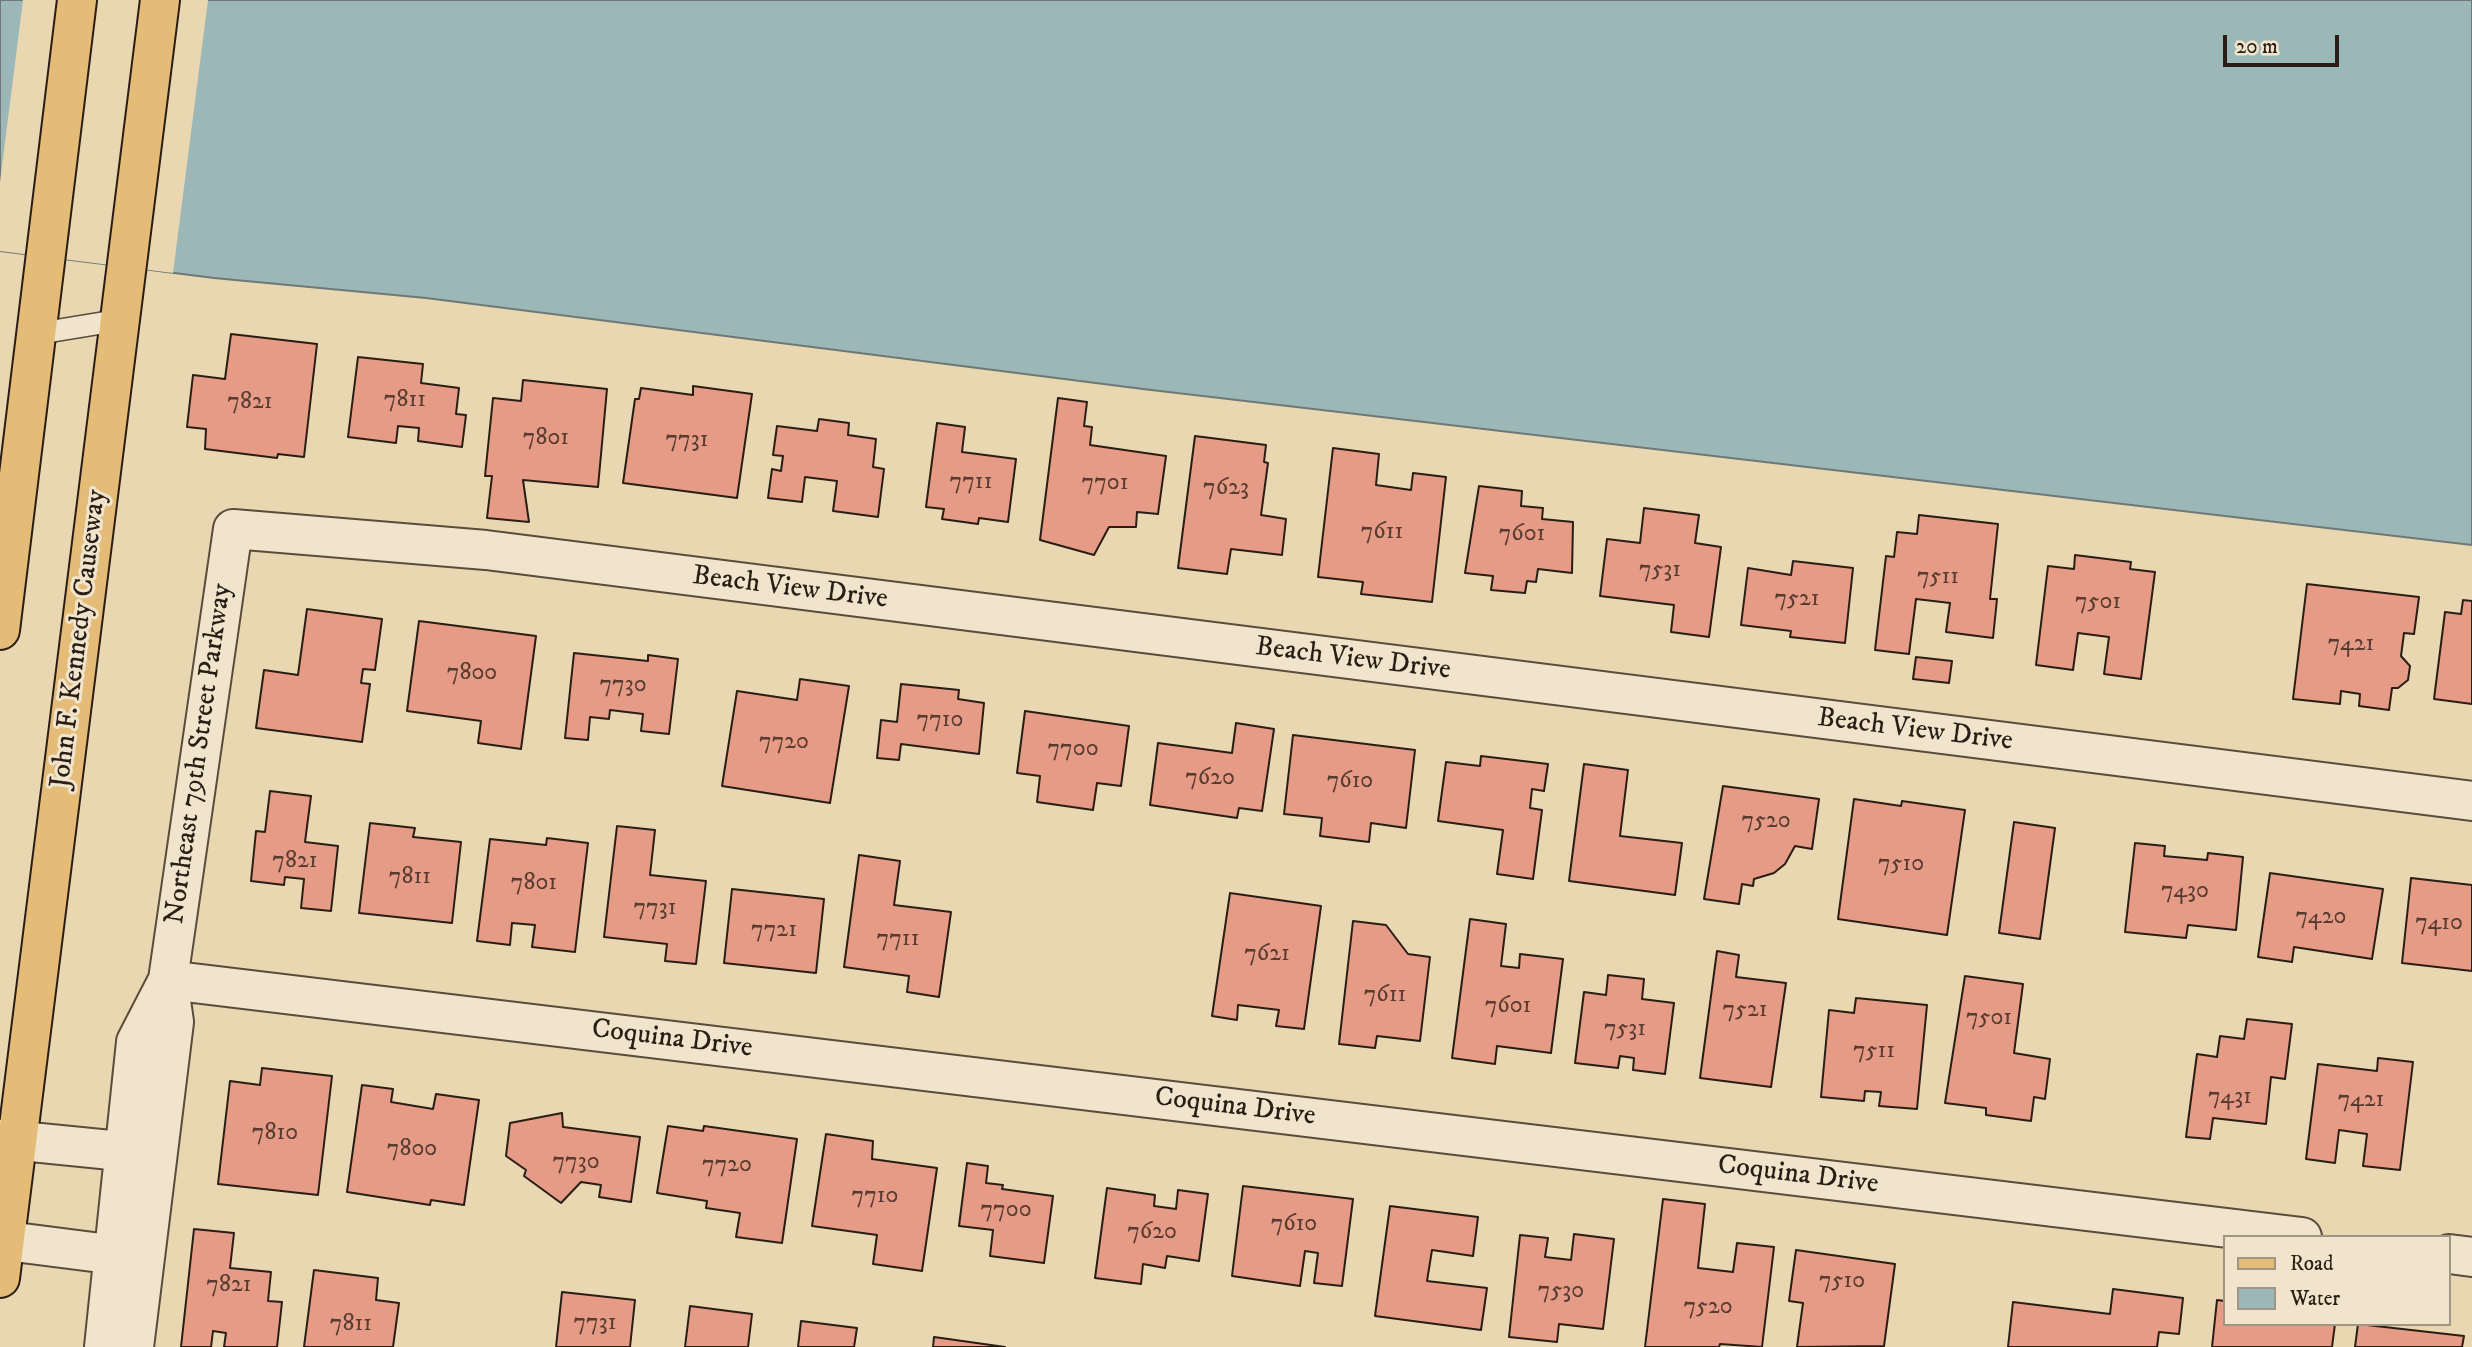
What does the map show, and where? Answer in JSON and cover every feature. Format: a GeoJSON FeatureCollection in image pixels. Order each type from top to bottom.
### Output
{"type":"FeatureCollection","features":[{"type":"Feature","properties":{"kind":"main road"},"geometry":{"type":"LineString","coordinates":[[0,629],[77,0]]}},
{"type":"Feature","properties":{"kind":"main road","name":"John F. Kennedy Causeway"},"geometry":{"type":"LineString","coordinates":[[0,1278],[8,1140],[122,307],[160,0]]}},
{"type":"Feature","properties":{"kind":"street","name":"Beach View Drive"},"geometry":{"type":"LineString","coordinates":[[233,529],[486,550],[2472,802]]}},
{"type":"Feature","properties":{"kind":"street","name":"Northeast 79th Street Parkway"},"geometry":{"type":"LineString","coordinates":[[104,1347],[129,1256],[141,1153],[174,1022],[168,980],[233,529]]}},
{"type":"Feature","properties":{"kind":"street","name":"Coquina Drive"},"geometry":{"type":"LineString","coordinates":[[168,980],[2285,1235]]}},
{"type":"Feature","properties":{"kind":"street"},"geometry":{"type":"LineString","coordinates":[[8,1140],[141,1153]]}},
{"type":"Feature","properties":{"kind":"street"},"geometry":{"type":"LineString","coordinates":[[2,1240],[129,1256]]}},
{"type":"Feature","properties":{"kind":"street"},"geometry":{"type":"LineString","coordinates":[[2451,1254],[2472,1257]]}},
{"type":"Feature","properties":{"kind":"street","name":"Northeast 79th Street Parkway"},"geometry":{"type":"LineString","coordinates":[[129,1256],[134,1347]]}},
{"type":"Feature","properties":{"kind":"lane"},"geometry":{"type":"LineString","coordinates":[[35,334],[122,307]]}},
{"type":"Feature","properties":{"kind":"water"},"geometry":{"type":"Polygon","coordinates":[[[0,0],[2472,0],[2472,545],[1143,389],[426,298],[214,278],[0,251],[0,0]]]}},
{"type":"Feature","properties":{"kind":"pier"},"geometry":{"type":"Polygon","coordinates":[[[23,0],[208,0],[173,273],[0,251],[0,182],[23,0]]]}},
{"type":"Feature","properties":{"kind":"building"},"geometry":{"type":"Polygon","coordinates":[[[231,334],[317,344],[304,457],[278,454],[277,458],[205,449],[206,429],[187,427],[193,375],[225,379],[231,334]]]}},
{"type":"Feature","properties":{"kind":"building"},"geometry":{"type":"Polygon","coordinates":[[[358,357],[423,364],[421,383],[459,388],[456,414],[466,415],[462,447],[418,441],[419,428],[398,426],[396,443],[348,437],[358,357]]]}},
{"type":"Feature","properties":{"kind":"building"},"geometry":{"type":"Polygon","coordinates":[[[523,380],[607,389],[598,487],[523,480],[529,522],[487,518],[492,476],[485,476],[493,398],[521,401],[523,380]]]}},
{"type":"Feature","properties":{"kind":"building"},"geometry":{"type":"Polygon","coordinates":[[[693,386],[752,394],[737,498],[623,483],[635,399],[639,399],[641,388],[693,395],[693,386]]]}},
{"type":"Feature","properties":{"kind":"building"},"geometry":{"type":"Polygon","coordinates":[[[1058,398],[1087,402],[1084,426],[1092,427],[1090,445],[1166,456],[1158,514],[1137,512],[1136,527],[1109,527],[1094,555],[1040,540],[1058,398]]]}},
{"type":"Feature","properties":{"kind":"building"},"geometry":{"type":"Polygon","coordinates":[[[819,419],[849,423],[848,435],[876,439],[873,467],[884,469],[878,517],[833,511],[837,481],[805,477],[802,502],[768,498],[772,469],[781,471],[783,456],[773,455],[777,426],[817,431],[819,419]]]}},
{"type":"Feature","properties":{"kind":"building"},"geometry":{"type":"Polygon","coordinates":[[[937,423],[965,427],[962,452],[1016,459],[1008,522],[979,518],[978,524],[942,519],[944,509],[926,507],[937,423]]]}},
{"type":"Feature","properties":{"kind":"building"},"geometry":{"type":"Polygon","coordinates":[[[1195,436],[1266,445],[1264,462],[1268,463],[1261,515],[1286,519],[1282,555],[1231,549],[1227,574],[1178,568],[1195,436]]]}},
{"type":"Feature","properties":{"kind":"building"},"geometry":{"type":"Polygon","coordinates":[[[1333,448],[1379,454],[1376,485],[1411,490],[1413,473],[1446,477],[1432,602],[1361,594],[1363,582],[1318,577],[1333,448]]]}},
{"type":"Feature","properties":{"kind":"building"},"geometry":{"type":"Polygon","coordinates":[[[1479,486],[1522,491],[1521,506],[1543,508],[1542,519],[1573,522],[1572,573],[1538,569],[1536,582],[1527,581],[1525,593],[1491,590],[1493,576],[1465,573],[1479,486]]]}},
{"type":"Feature","properties":{"kind":"building"},"geometry":{"type":"Polygon","coordinates":[[[1644,508],[1699,515],[1695,543],[1721,547],[1709,637],[1671,632],[1674,605],[1600,596],[1607,539],[1640,543],[1644,508]]]}},
{"type":"Feature","properties":{"kind":"building"},"geometry":{"type":"Polygon","coordinates":[[[1919,515],[1998,524],[1990,599],[1997,599],[1993,638],[1946,632],[1950,603],[1916,599],[1909,654],[1875,650],[1886,556],[1894,557],[1897,532],[1917,534],[1919,515]]]}},
{"type":"Feature","properties":{"kind":"building"},"geometry":{"type":"Polygon","coordinates":[[[2075,555],[2131,562],[2130,569],[2155,572],[2141,679],[2104,674],[2109,637],[2078,633],[2073,670],[2036,665],[2048,566],[2074,569],[2075,555]]]}},
{"type":"Feature","properties":{"kind":"building"},"geometry":{"type":"Polygon","coordinates":[[[1793,561],[1853,568],[1845,643],[1790,637],[1791,631],[1741,625],[1748,568],[1791,575],[1793,561]]]}},
{"type":"Feature","properties":{"kind":"building"},"geometry":{"type":"Polygon","coordinates":[[[2307,584],[2419,597],[2414,634],[2404,633],[2401,656],[2410,666],[2408,680],[2398,688],[2392,688],[2389,710],[2359,706],[2360,694],[2341,691],[2340,704],[2293,699],[2307,584]]]}},
{"type":"Feature","properties":{"kind":"building"},"geometry":{"type":"Polygon","coordinates":[[[2463,600],[2472,601],[2472,704],[2434,699],[2445,612],[2461,614],[2463,600]]]}},
{"type":"Feature","properties":{"kind":"building"},"geometry":{"type":"Polygon","coordinates":[[[307,609],[382,619],[375,670],[363,669],[361,683],[370,684],[362,742],[256,728],[264,670],[298,675],[307,609]]]}},
{"type":"Feature","properties":{"kind":"building"},"geometry":{"type":"Polygon","coordinates":[[[419,621],[536,636],[521,749],[478,743],[481,721],[407,711],[419,621]]]}},
{"type":"Feature","properties":{"kind":"building"},"geometry":{"type":"Polygon","coordinates":[[[574,653],[648,661],[648,655],[678,659],[669,734],[641,731],[643,714],[610,710],[609,719],[590,717],[588,740],[565,738],[574,653]]]}},
{"type":"Feature","properties":{"kind":"building"},"geometry":{"type":"Polygon","coordinates":[[[1916,657],[1952,661],[1949,683],[1913,679],[1916,657]]]}},
{"type":"Feature","properties":{"kind":"building"},"geometry":{"type":"Polygon","coordinates":[[[800,679],[849,686],[830,803],[722,786],[737,691],[797,700],[800,679]]]}},
{"type":"Feature","properties":{"kind":"building"},"geometry":{"type":"Polygon","coordinates":[[[901,684],[959,690],[958,699],[984,703],[979,754],[901,744],[899,760],[877,758],[881,720],[897,722],[901,684]]]}},
{"type":"Feature","properties":{"kind":"building"},"geometry":{"type":"Polygon","coordinates":[[[1025,711],[1129,726],[1121,786],[1097,783],[1093,810],[1037,802],[1040,776],[1017,773],[1025,711]]]}},
{"type":"Feature","properties":{"kind":"building"},"geometry":{"type":"Polygon","coordinates":[[[1236,723],[1274,729],[1262,811],[1239,808],[1237,818],[1150,805],[1158,743],[1232,753],[1236,723]]]}},
{"type":"Feature","properties":{"kind":"building"},"geometry":{"type":"Polygon","coordinates":[[[1293,735],[1415,750],[1406,828],[1371,823],[1369,842],[1320,836],[1322,818],[1284,814],[1293,735]]]}},
{"type":"Feature","properties":{"kind":"building"},"geometry":{"type":"Polygon","coordinates":[[[1481,756],[1548,764],[1544,791],[1532,789],[1530,808],[1542,810],[1533,879],[1497,874],[1503,830],[1438,821],[1446,762],[1480,766],[1481,756]]]}},
{"type":"Feature","properties":{"kind":"building"},"geometry":{"type":"Polygon","coordinates":[[[1584,764],[1628,770],[1620,836],[1682,843],[1675,895],[1569,881],[1584,764]]]}},
{"type":"Feature","properties":{"kind":"building"},"geometry":{"type":"Polygon","coordinates":[[[1723,786],[1819,799],[1812,849],[1795,846],[1785,864],[1774,873],[1754,879],[1753,886],[1742,884],[1739,904],[1704,899],[1723,786]]]}},
{"type":"Feature","properties":{"kind":"building"},"geometry":{"type":"Polygon","coordinates":[[[270,791],[311,796],[305,842],[338,846],[331,911],[301,908],[304,879],[285,877],[284,885],[251,881],[256,831],[265,832],[270,791]]]}},
{"type":"Feature","properties":{"kind":"building"},"geometry":{"type":"Polygon","coordinates":[[[1854,799],[1901,806],[1902,801],[1965,810],[1947,935],[1838,919],[1854,799]]]}},
{"type":"Feature","properties":{"kind":"building"},"geometry":{"type":"Polygon","coordinates":[[[2014,822],[2055,828],[2040,939],[1999,933],[2014,822]]]}},
{"type":"Feature","properties":{"kind":"building"},"geometry":{"type":"Polygon","coordinates":[[[370,823],[415,828],[413,837],[461,842],[452,923],[359,913],[370,823]]]}},
{"type":"Feature","properties":{"kind":"building"},"geometry":{"type":"Polygon","coordinates":[[[617,826],[655,830],[650,875],[706,881],[696,964],[665,961],[667,944],[604,937],[617,826]]]}},
{"type":"Feature","properties":{"kind":"building"},"geometry":{"type":"Polygon","coordinates":[[[547,838],[588,843],[575,952],[532,947],[535,925],[512,923],[510,945],[477,941],[490,839],[546,845],[547,838]]]}},
{"type":"Feature","properties":{"kind":"building"},"geometry":{"type":"Polygon","coordinates":[[[2135,843],[2165,846],[2164,856],[2207,860],[2208,853],[2243,857],[2236,930],[2188,925],[2186,938],[2125,932],[2135,843]]]}},
{"type":"Feature","properties":{"kind":"building"},"geometry":{"type":"Polygon","coordinates":[[[859,855],[900,861],[894,905],[951,912],[939,997],[907,992],[909,976],[844,967],[859,855]]]}},
{"type":"Feature","properties":{"kind":"building"},"geometry":{"type":"Polygon","coordinates":[[[2270,873],[2383,889],[2372,959],[2294,947],[2292,962],[2258,957],[2270,873]]]}},
{"type":"Feature","properties":{"kind":"building"},"geometry":{"type":"Polygon","coordinates":[[[2411,878],[2472,885],[2472,971],[2402,963],[2411,878]]]}},
{"type":"Feature","properties":{"kind":"building"},"geometry":{"type":"Polygon","coordinates":[[[732,889],[824,899],[816,973],[724,963],[732,889]]]}},
{"type":"Feature","properties":{"kind":"building"},"geometry":{"type":"Polygon","coordinates":[[[1230,893],[1321,906],[1304,1029],[1276,1026],[1279,1010],[1238,1005],[1237,1020],[1212,1016],[1230,893]]]}},
{"type":"Feature","properties":{"kind":"building"},"geometry":{"type":"Polygon","coordinates":[[[1470,919],[1506,924],[1501,966],[1519,968],[1520,954],[1563,959],[1551,1053],[1497,1046],[1495,1064],[1452,1058],[1470,919]]]}},
{"type":"Feature","properties":{"kind":"building"},"geometry":{"type":"Polygon","coordinates":[[[1353,921],[1386,925],[1408,954],[1430,957],[1420,1041],[1377,1036],[1375,1048],[1339,1044],[1353,921]]]}},
{"type":"Feature","properties":{"kind":"building"},"geometry":{"type":"Polygon","coordinates":[[[1717,951],[1739,955],[1736,977],[1786,983],[1771,1087],[1700,1078],[1717,951]]]}},
{"type":"Feature","properties":{"kind":"building"},"geometry":{"type":"Polygon","coordinates":[[[1608,975],[1644,979],[1642,999],[1674,1003],[1665,1074],[1633,1070],[1634,1058],[1620,1056],[1618,1068],[1575,1063],[1584,992],[1606,995],[1608,975]]]}},
{"type":"Feature","properties":{"kind":"building"},"geometry":{"type":"Polygon","coordinates":[[[1965,976],[2023,984],[2014,1053],[2050,1059],[2045,1099],[2034,1097],[2031,1121],[1986,1115],[1986,1108],[1945,1103],[1965,976]]]}},
{"type":"Feature","properties":{"kind":"building"},"geometry":{"type":"Polygon","coordinates":[[[1856,998],[1927,1005],[1917,1109],[1879,1106],[1881,1092],[1865,1091],[1864,1101],[1821,1097],[1829,1010],[1854,1013],[1856,998]]]}},
{"type":"Feature","properties":{"kind":"building"},"geometry":{"type":"Polygon","coordinates":[[[2247,1019],[2292,1024],[2285,1079],[2271,1077],[2266,1124],[2213,1118],[2210,1139],[2186,1137],[2197,1054],[2217,1057],[2220,1036],[2244,1039],[2247,1019]]]}},
{"type":"Feature","properties":{"kind":"building"},"geometry":{"type":"Polygon","coordinates":[[[2378,1058],[2413,1062],[2400,1170],[2363,1166],[2367,1134],[2339,1130],[2335,1163],[2306,1159],[2318,1064],[2377,1071],[2378,1058]]]}},
{"type":"Feature","properties":{"kind":"building"},"geometry":{"type":"Polygon","coordinates":[[[262,1068],[332,1076],[318,1195],[218,1184],[230,1081],[260,1085],[262,1068]]]}},
{"type":"Feature","properties":{"kind":"building"},"geometry":{"type":"Polygon","coordinates":[[[362,1085],[393,1089],[391,1102],[433,1109],[436,1094],[479,1100],[464,1205],[431,1200],[430,1205],[347,1192],[362,1085]]]}},
{"type":"Feature","properties":{"kind":"building"},"geometry":{"type":"Polygon","coordinates":[[[562,1113],[563,1127],[640,1137],[631,1202],[599,1197],[601,1185],[581,1182],[561,1203],[524,1176],[526,1170],[506,1156],[510,1123],[562,1113]]]}},
{"type":"Feature","properties":{"kind":"building"},"geometry":{"type":"Polygon","coordinates":[[[668,1126],[703,1131],[704,1126],[797,1139],[782,1243],[736,1237],[740,1213],[706,1208],[707,1201],[657,1193],[668,1126]]]}},
{"type":"Feature","properties":{"kind":"building"},"geometry":{"type":"Polygon","coordinates":[[[826,1134],[873,1141],[872,1159],[937,1168],[922,1271],[873,1264],[877,1235],[812,1226],[826,1134]]]}},
{"type":"Feature","properties":{"kind":"building"},"geometry":{"type":"Polygon","coordinates":[[[967,1163],[988,1166],[986,1183],[1003,1185],[1002,1189],[1053,1196],[1044,1263],[990,1256],[993,1230],[959,1226],[967,1163]]]}},
{"type":"Feature","properties":{"kind":"building"},"geometry":{"type":"Polygon","coordinates":[[[1243,1186],[1353,1199],[1342,1286],[1314,1283],[1318,1253],[1305,1251],[1300,1286],[1232,1276],[1243,1186]]]}},
{"type":"Feature","properties":{"kind":"building"},"geometry":{"type":"Polygon","coordinates":[[[1107,1188],[1155,1195],[1154,1206],[1176,1209],[1178,1190],[1208,1194],[1199,1261],[1167,1256],[1165,1268],[1143,1264],[1141,1284],[1095,1278],[1107,1188]]]}},
{"type":"Feature","properties":{"kind":"building"},"geometry":{"type":"Polygon","coordinates":[[[1663,1199],[1705,1204],[1698,1268],[1733,1272],[1737,1243],[1774,1247],[1762,1347],[1720,1344],[1719,1347],[1645,1347],[1663,1199]]]}},
{"type":"Feature","properties":{"kind":"building"},"geometry":{"type":"Polygon","coordinates":[[[1390,1206],[1478,1217],[1473,1256],[1432,1250],[1427,1281],[1487,1288],[1481,1330],[1375,1316],[1390,1206]]]}},
{"type":"Feature","properties":{"kind":"building"},"geometry":{"type":"Polygon","coordinates":[[[194,1229],[234,1233],[230,1268],[271,1272],[268,1301],[282,1302],[277,1347],[224,1347],[226,1333],[213,1331],[211,1347],[181,1347],[194,1229]]]}},
{"type":"Feature","properties":{"kind":"building"},"geometry":{"type":"Polygon","coordinates":[[[1574,1234],[1614,1239],[1603,1329],[1559,1324],[1557,1342],[1509,1337],[1520,1235],[1548,1238],[1545,1257],[1571,1260],[1574,1234]]]}},
{"type":"Feature","properties":{"kind":"building"},"geometry":{"type":"Polygon","coordinates":[[[1796,1250],[1895,1264],[1884,1346],[1797,1347],[1803,1303],[1789,1301],[1796,1250]]]}},
{"type":"Feature","properties":{"kind":"building"},"geometry":{"type":"Polygon","coordinates":[[[314,1270],[378,1278],[376,1300],[399,1303],[393,1347],[304,1347],[314,1270]]]}},
{"type":"Feature","properties":{"kind":"building"},"geometry":{"type":"Polygon","coordinates":[[[2113,1289],[2183,1298],[2179,1334],[2159,1332],[2157,1347],[2008,1347],[2013,1302],[2110,1314],[2113,1289]]]}},
{"type":"Feature","properties":{"kind":"building"},"geometry":{"type":"Polygon","coordinates":[[[562,1292],[635,1300],[630,1347],[556,1347],[562,1292]]]}},
{"type":"Feature","properties":{"kind":"building"},"geometry":{"type":"Polygon","coordinates":[[[2217,1300],[2224,1301],[2224,1326],[2335,1326],[2332,1347],[2212,1347],[2217,1300]]]}},
{"type":"Feature","properties":{"kind":"building"},"geometry":{"type":"Polygon","coordinates":[[[690,1306],[752,1314],[748,1347],[685,1347],[690,1306]]]}},
{"type":"Feature","properties":{"kind":"building"},"geometry":{"type":"Polygon","coordinates":[[[801,1321],[857,1328],[854,1347],[798,1347],[801,1321]]]}},
{"type":"Feature","properties":{"kind":"building"},"geometry":{"type":"Polygon","coordinates":[[[2358,1326],[2464,1336],[2462,1347],[2355,1347],[2358,1326]]]}},
{"type":"Feature","properties":{"kind":"building"},"geometry":{"type":"Polygon","coordinates":[[[934,1337],[1005,1347],[933,1347],[934,1337]]]}}]}
